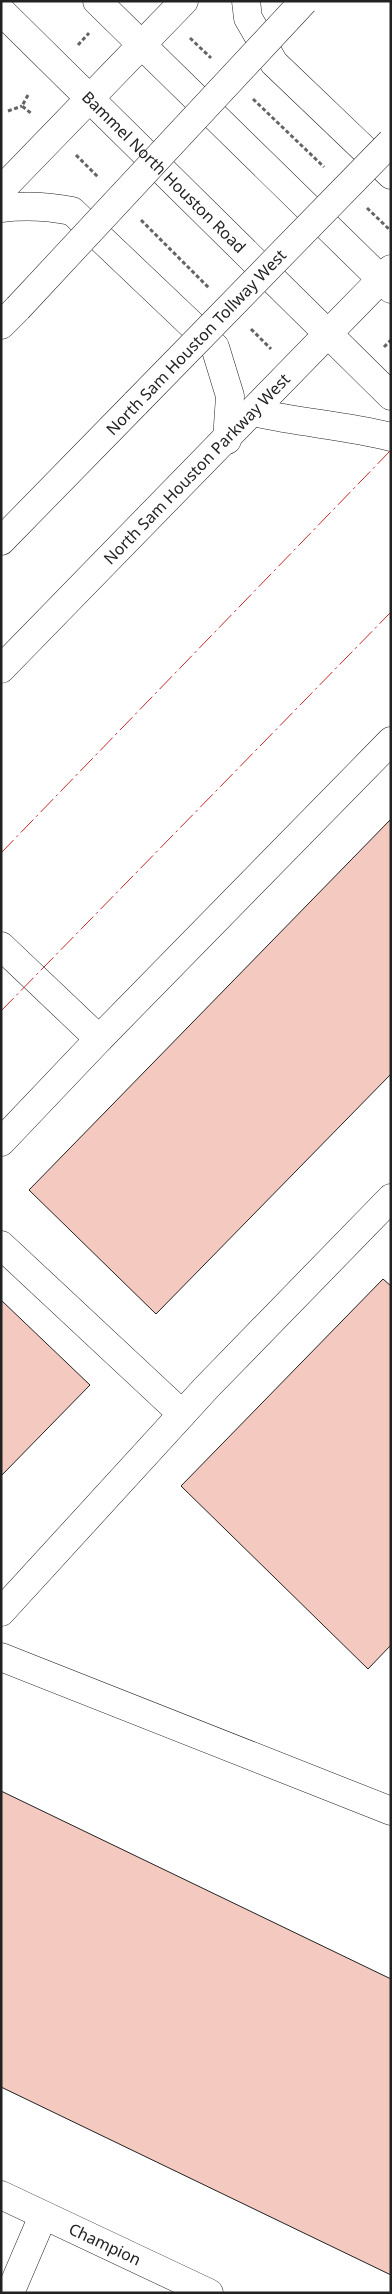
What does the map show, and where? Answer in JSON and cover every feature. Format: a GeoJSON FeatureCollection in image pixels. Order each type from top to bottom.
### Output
{"type":"FeatureCollection","features":[{"type":"Feature","properties":{"kind":"main road"},"geometry":{"type":"LineString","coordinates":[[1,190],[184,1]]}},
{"type":"Feature","properties":{"kind":"main road"},"geometry":{"type":"LineString","coordinates":[[246,1],[248,18],[274,63],[391,175]]}},
{"type":"Feature","properties":{"kind":"main road"},"geometry":{"type":"LineString","coordinates":[[9,316],[304,1]]}},
{"type":"Feature","properties":{"kind":"main road","name":"Bammel North Houston Road"},"geometry":{"type":"LineString","coordinates":[[1,11],[391,396]]}},
{"type":"Feature","properties":{"kind":"main road"},"geometry":{"type":"LineString","coordinates":[[96,14],[141,45],[387,279]]}},
{"type":"Feature","properties":{"kind":"main road","name":"North Sam Houston Tollway West"},"geometry":{"type":"LineString","coordinates":[[1,541],[391,142]]}},
{"type":"Feature","properties":{"kind":"main road"},"geometry":{"type":"LineString","coordinates":[[1,208],[26,205],[47,206],[72,211],[215,347],[230,396],[227,440]]}},
{"type":"Feature","properties":{"kind":"main road","name":"North Sam Houston Parkway West"},"geometry":{"type":"LineString","coordinates":[[1,669],[227,440],[326,333],[387,279]]}},
{"type":"Feature","properties":{"kind":"main road"},"geometry":{"type":"LineString","coordinates":[[253,412],[391,437]]}},
{"type":"Feature","properties":{"kind":"main road"},"geometry":{"type":"LineString","coordinates":[[1,1142],[391,741]]}},
{"type":"Feature","properties":{"kind":"main road"},"geometry":{"type":"LineString","coordinates":[[1,946],[99,1040]]}},
{"type":"Feature","properties":{"kind":"main road"},"geometry":{"type":"LineString","coordinates":[[1,1612],[182,1414],[390,1200]]}},
{"type":"Feature","properties":{"kind":"main road"},"geometry":{"type":"LineString","coordinates":[[1,1245],[182,1414]]}},
{"type":"Feature","properties":{"kind":"main road"},"geometry":{"type":"LineString","coordinates":[[1,1657],[391,1811]]}},
{"type":"Feature","properties":{"kind":"main road","name":"Champion"},"geometry":{"type":"LineString","coordinates":[[1,2195],[209,2293]]}},
{"type":"Feature","properties":{"kind":"main road"},"geometry":{"type":"LineString","coordinates":[[10,2293],[43,2216]]}},
{"type":"Feature","properties":{"kind":"path"},"geometry":{"type":"LineString","coordinates":[[74,49],[96,14]]}},
{"type":"Feature","properties":{"kind":"path"},"geometry":{"type":"LineString","coordinates":[[189,38],[218,65]]}},
{"type":"Feature","properties":{"kind":"path"},"geometry":{"type":"LineString","coordinates":[[247,93],[326,169]]}},
{"type":"Feature","properties":{"kind":"path"},"geometry":{"type":"LineString","coordinates":[[8,111],[22,106],[28,95]]}},
{"type":"Feature","properties":{"kind":"path"},"geometry":{"type":"LineString","coordinates":[[22,106],[33,114]]}},
{"type":"Feature","properties":{"kind":"path"},"geometry":{"type":"LineString","coordinates":[[76,155],[104,183]]}},
{"type":"Feature","properties":{"kind":"path"},"geometry":{"type":"LineString","coordinates":[[362,203],[391,231]]}},
{"type":"Feature","properties":{"kind":"path"},"geometry":{"type":"LineString","coordinates":[[139,218],[210,288]]}},
{"type":"Feature","properties":{"kind":"path"},"geometry":{"type":"LineString","coordinates":[[245,323],[273,351]]}},
{"type":"Feature","properties":{"kind":"building"},"geometry":{"type":"Polygon","coordinates":[[[391,819],[391,1074],[156,1314],[29,1190],[391,819]]]}},
{"type":"Feature","properties":{"kind":"building"},"geometry":{"type":"Polygon","coordinates":[[[383,1279],[391,1286],[391,1645],[368,1669],[181,1486],[383,1279]]]}},
{"type":"Feature","properties":{"kind":"building"},"geometry":{"type":"Polygon","coordinates":[[[1,1300],[90,1385],[1,1476],[1,1300]]]}},
{"type":"Feature","properties":{"kind":"building"},"geometry":{"type":"Polygon","coordinates":[[[1,1791],[391,1979],[391,2275],[1,2087],[1,1791]]]}},
{"type":"Feature","properties":{"kind":"power"},"geometry":{"type":"LineString","coordinates":[[1,853],[391,450]]}},
{"type":"Feature","properties":{"kind":"power"},"geometry":{"type":"LineString","coordinates":[[1,1011],[391,612]]}}]}
